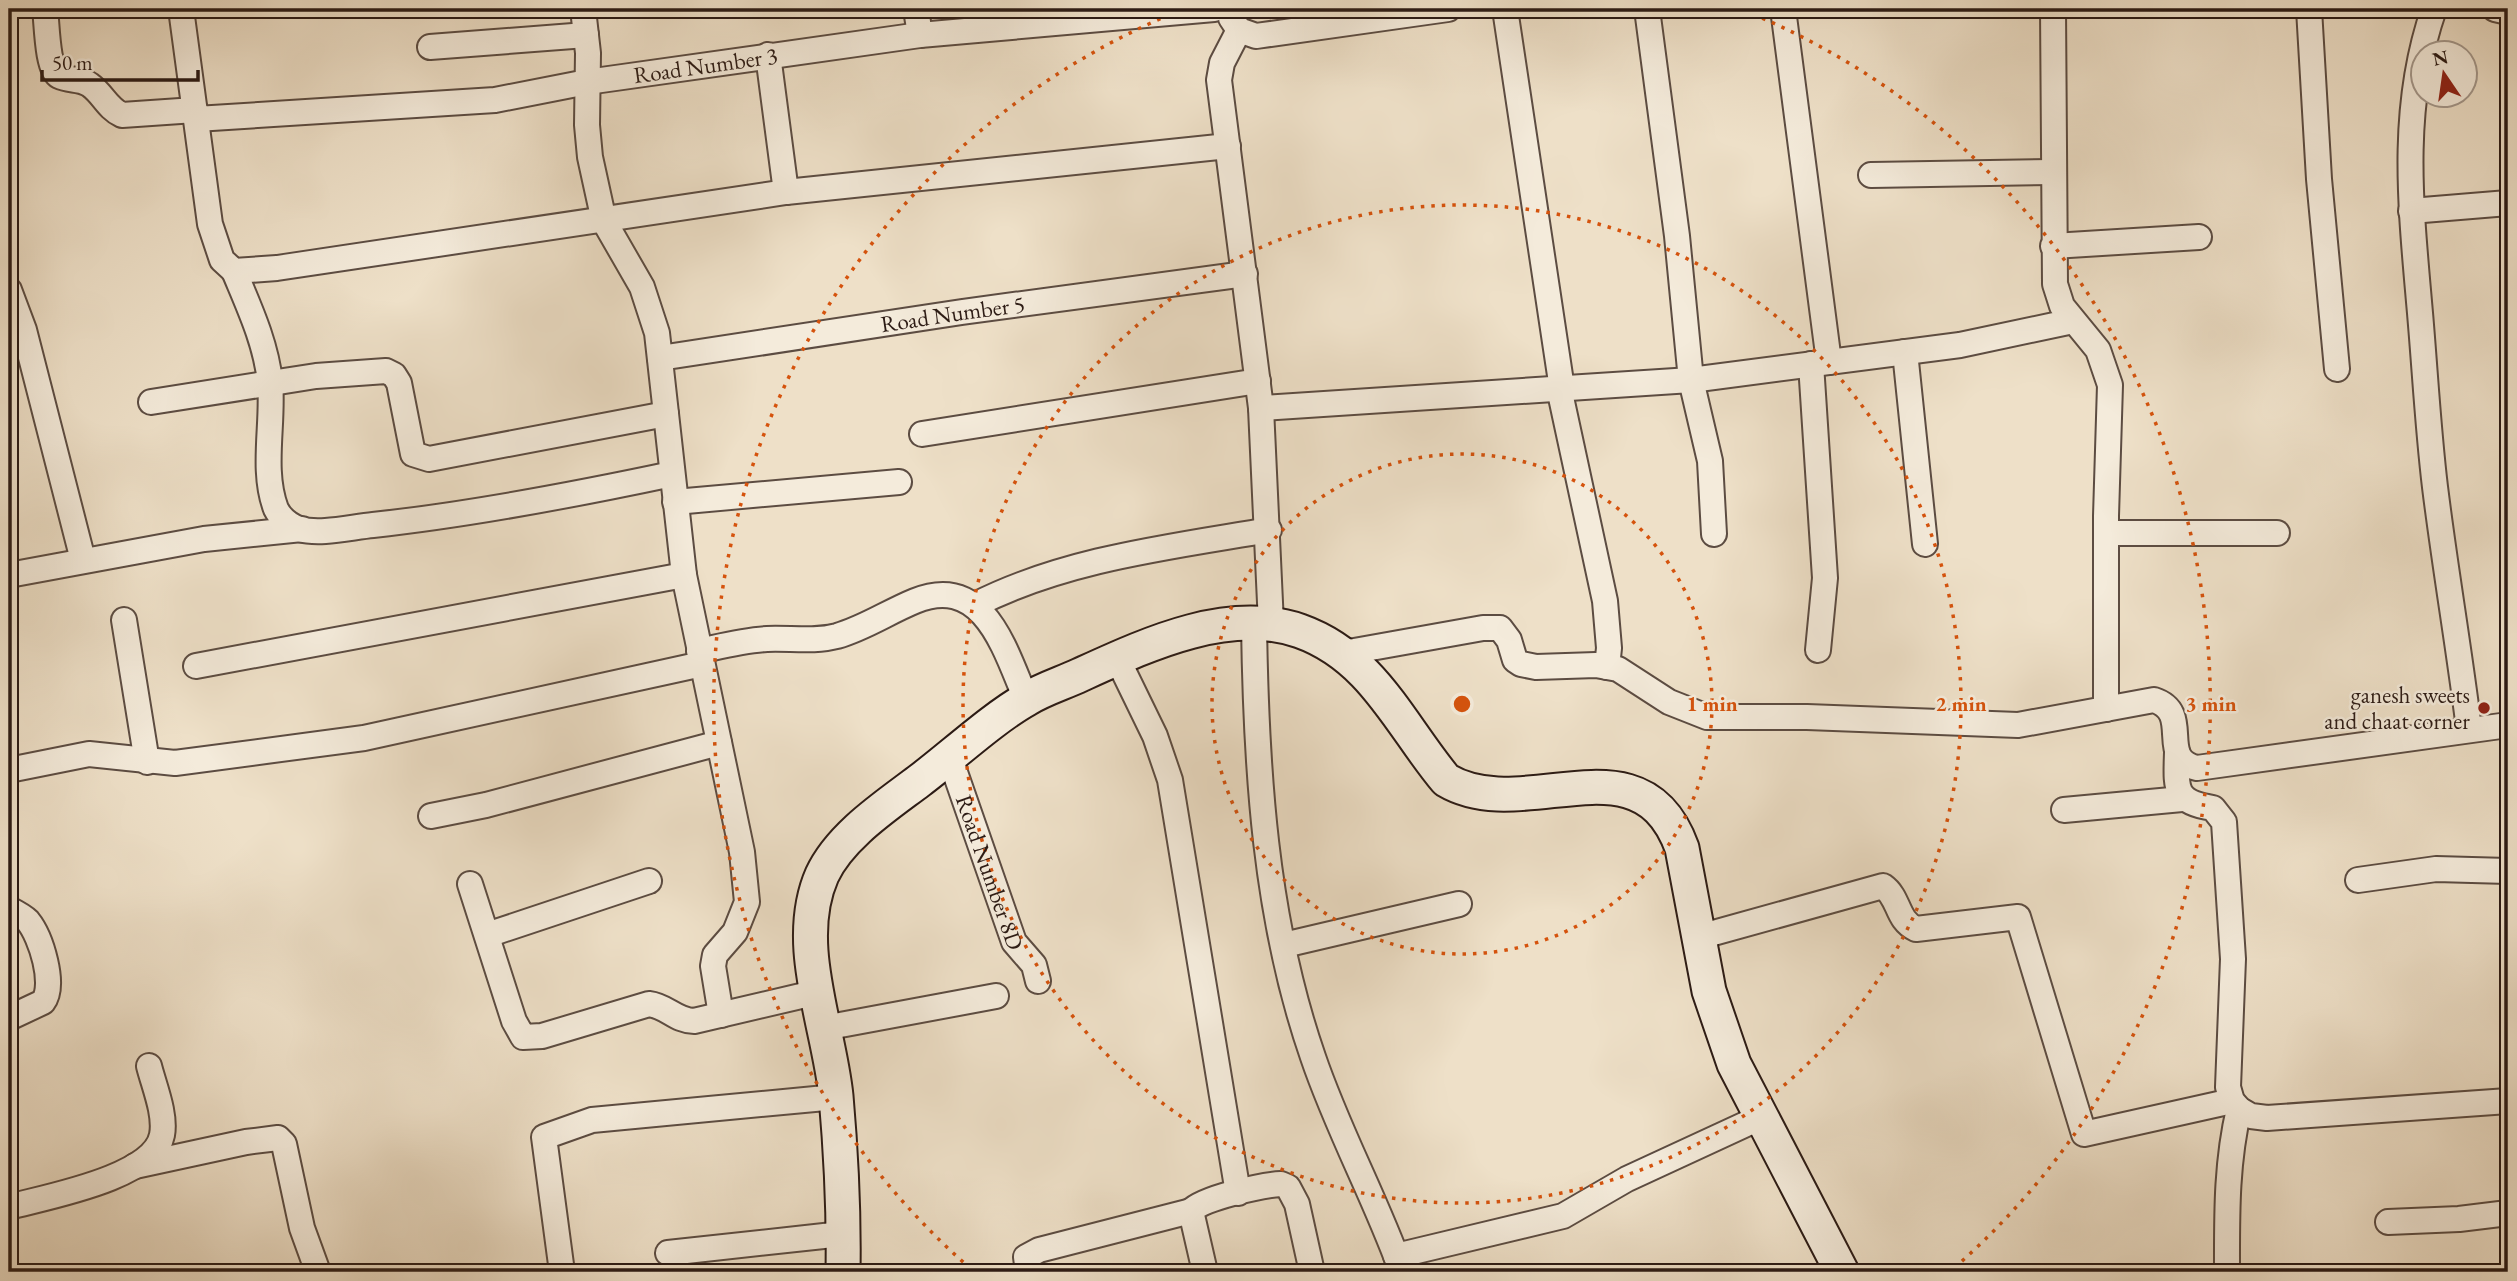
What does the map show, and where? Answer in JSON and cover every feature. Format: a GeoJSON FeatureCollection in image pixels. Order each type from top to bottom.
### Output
{"type":"FeatureCollection","features":[{"type":"Feature","properties":{"kind":"street","name":"Road Number 3"},"geometry":{"type":"LineString","coordinates":[[45,9],[54,73],[90,84],[113,111],[122,115],[196,115],[468,103],[540,93],[587,82],[920,35],[1214,9]]}},
{"type":"Feature","properties":{"kind":"street"},"geometry":{"type":"LineString","coordinates":[[181,9],[211,224],[222,260],[234,271],[265,350],[270,383],[271,489],[277,510],[286,523],[302,529]]}},
{"type":"Feature","properties":{"kind":"street"},"geometry":{"type":"LineString","coordinates":[[583,9],[590,157],[604,221],[651,310],[660,358],[684,575],[742,852],[747,902],[735,932],[715,955],[721,1015]]}},
{"type":"Feature","properties":{"kind":"street"},"geometry":{"type":"LineString","coordinates":[[916,9],[920,35]]}},
{"type":"Feature","properties":{"kind":"street"},"geometry":{"type":"LineString","coordinates":[[1448,9],[1365,15],[1256,36],[1233,19],[1219,80],[1258,381],[1269,530],[1256,745],[1270,869],[1284,945],[1313,1057],[1399,1264],[1563,1216],[1627,1179],[1759,1118]]}},
{"type":"Feature","properties":{"kind":"street"},"geometry":{"type":"LineString","coordinates":[[1505,9],[1561,382],[1559,388],[1605,601],[1609,648],[1607,667]]}},
{"type":"Feature","properties":{"kind":"street"},"geometry":{"type":"LineString","coordinates":[[1647,9],[1677,236],[1691,380],[1705,431],[1714,534]]}},
{"type":"Feature","properties":{"kind":"street"},"geometry":{"type":"LineString","coordinates":[[1783,9],[1820,363],[1825,578],[1818,650]]}},
{"type":"Feature","properties":{"kind":"street"},"geometry":{"type":"LineString","coordinates":[[2053,9],[2054,284],[2062,306],[2098,350],[2110,385],[2106,533],[2106,709]]}},
{"type":"Feature","properties":{"kind":"street"},"geometry":{"type":"LineString","coordinates":[[2309,9],[2319,179],[2337,369]]}},
{"type":"Feature","properties":{"kind":"street"},"geometry":{"type":"LineString","coordinates":[[2434,9],[2421,46],[2413,90],[2410,130],[2411,211],[2432,468],[2469,729]]}},
{"type":"Feature","properties":{"kind":"street"},"geometry":{"type":"LineString","coordinates":[[2495,9],[2508,12]]}},
{"type":"Feature","properties":{"kind":"street"},"geometry":{"type":"LineString","coordinates":[[430,47],[586,35]]}},
{"type":"Feature","properties":{"kind":"street"},"geometry":{"type":"LineString","coordinates":[[768,55],[786,192]]}},
{"type":"Feature","properties":{"kind":"street"},"geometry":{"type":"LineString","coordinates":[[234,271],[255,271],[786,192],[1228,146]]}},
{"type":"Feature","properties":{"kind":"street"},"geometry":{"type":"LineString","coordinates":[[1871,175],[2053,172]]}},
{"type":"Feature","properties":{"kind":"street"},"geometry":{"type":"LineString","coordinates":[[2411,211],[2508,203]]}},
{"type":"Feature","properties":{"kind":"street"},"geometry":{"type":"LineString","coordinates":[[2053,246],[2199,237]]}},
{"type":"Feature","properties":{"kind":"street","name":"Road Number 5"},"geometry":{"type":"LineString","coordinates":[[660,358],[962,312],[1245,274]]}},
{"type":"Feature","properties":{"kind":"street"},"geometry":{"type":"LineString","coordinates":[[9,290],[24,330],[83,560]]}},
{"type":"Feature","properties":{"kind":"street"},"geometry":{"type":"LineString","coordinates":[[1261,408],[1691,380],[1960,345],[2073,321]]}},
{"type":"Feature","properties":{"kind":"street"},"geometry":{"type":"LineString","coordinates":[[1905,352],[1925,544]]}},
{"type":"Feature","properties":{"kind":"street"},"geometry":{"type":"LineString","coordinates":[[151,402],[270,383],[386,371],[399,383],[413,454],[429,459],[666,414]]}},
{"type":"Feature","properties":{"kind":"street"},"geometry":{"type":"LineString","coordinates":[[922,434],[1258,381]]}},
{"type":"Feature","properties":{"kind":"street"},"geometry":{"type":"LineString","coordinates":[[9,575],[204,539],[433,518],[565,497],[672,474]]}},
{"type":"Feature","properties":{"kind":"street"},"geometry":{"type":"LineString","coordinates":[[675,502],[899,482]]}},
{"type":"Feature","properties":{"kind":"street"},"geometry":{"type":"LineString","coordinates":[[975,605],[1055,573],[1140,553],[1269,530]]}},
{"type":"Feature","properties":{"kind":"street"},"geometry":{"type":"LineString","coordinates":[[2106,533],[2277,533]]}},
{"type":"Feature","properties":{"kind":"street"},"geometry":{"type":"LineString","coordinates":[[196,666],[684,575]]}},
{"type":"Feature","properties":{"kind":"street"},"geometry":{"type":"LineString","coordinates":[[9,770],[89,754],[175,763],[364,738],[700,657],[747,640],[834,636],[854,631],[915,601],[933,596],[962,597],[975,605],[1002,644],[1026,699]]}},
{"type":"Feature","properties":{"kind":"street"},"geometry":{"type":"LineString","coordinates":[[124,620],[147,762]]}},
{"type":"Feature","properties":{"kind":"street"},"geometry":{"type":"LineString","coordinates":[[843,1272],[836,1097],[811,935],[814,903],[822,874],[859,829],[1026,699],[1165,639],[1218,626],[1263,624],[1302,632],[1343,653],[1371,678],[1446,780],[1462,790],[1488,795],[1621,788],[1647,797],[1658,805],[1675,826],[1682,848],[1719,1025],[1759,1118],[1842,1272]]}},
{"type":"Feature","properties":{"kind":"street"},"geometry":{"type":"LineString","coordinates":[[1343,653],[1493,627],[1505,633],[1515,660],[1521,664],[1618,669],[1669,702],[1707,717],[1807,717],[2018,725],[2154,701],[2165,704],[2174,718],[2176,777],[2182,799]]}},
{"type":"Feature","properties":{"kind":"street"},"geometry":{"type":"LineString","coordinates":[[1118,658],[1155,736],[1170,780],[1238,1193]]}},
{"type":"Feature","properties":{"kind":"street"},"geometry":{"type":"LineString","coordinates":[[2177,752],[2186,765],[2211,767],[2508,725]]}},
{"type":"Feature","properties":{"kind":"street"},"geometry":{"type":"LineString","coordinates":[[431,816],[486,805],[719,743]]}},
{"type":"Feature","properties":{"kind":"street","name":"Road Number 8D"},"geometry":{"type":"LineString","coordinates":[[950,758],[1014,942],[1034,965],[1038,981]]}},
{"type":"Feature","properties":{"kind":"street"},"geometry":{"type":"LineString","coordinates":[[2064,810],[2182,799],[2190,804],[2213,808],[2224,822],[2232,946],[2228,1079],[2235,1105],[2227,1186],[2227,1272]]}},
{"type":"Feature","properties":{"kind":"street"},"geometry":{"type":"LineString","coordinates":[[2358,880],[2436,869],[2508,871]]}},
{"type":"Feature","properties":{"kind":"street"},"geometry":{"type":"LineString","coordinates":[[486,934],[649,881]]}},
{"type":"Feature","properties":{"kind":"street"},"geometry":{"type":"LineString","coordinates":[[470,884],[514,1021],[523,1037],[530,1039],[542,1036],[649,1004],[661,1005],[684,1021],[818,992]]}},
{"type":"Feature","properties":{"kind":"street"},"geometry":{"type":"LineString","coordinates":[[1699,937],[1883,886],[1890,891],[1907,925],[1916,929],[2018,917],[2084,1134],[2235,1105],[2251,1116],[2294,1118],[2508,1101]]}},
{"type":"Feature","properties":{"kind":"street"},"geometry":{"type":"LineString","coordinates":[[1284,945],[1460,904]]}},
{"type":"Feature","properties":{"kind":"street"},"geometry":{"type":"LineString","coordinates":[[9,909],[25,918],[33,929],[49,987],[43,1002],[9,1018]]}},
{"type":"Feature","properties":{"kind":"street"},"geometry":{"type":"LineString","coordinates":[[824,1028],[996,996]]}},
{"type":"Feature","properties":{"kind":"street"},"geometry":{"type":"LineString","coordinates":[[135,1166],[150,1153],[162,1136],[159,1107],[149,1066]]}},
{"type":"Feature","properties":{"kind":"street"},"geometry":{"type":"LineString","coordinates":[[562,1272],[544,1137],[592,1120],[836,1097]]}},
{"type":"Feature","properties":{"kind":"street"},"geometry":{"type":"LineString","coordinates":[[9,1207],[81,1187],[135,1166],[246,1142],[278,1138],[287,1153],[302,1228],[318,1272]]}},
{"type":"Feature","properties":{"kind":"street"},"geometry":{"type":"LineString","coordinates":[[1028,1272],[1026,1257],[1039,1250],[1191,1211],[1201,1204],[1273,1185],[1288,1187],[1300,1212],[1312,1272]]}},
{"type":"Feature","properties":{"kind":"street"},"geometry":{"type":"LineString","coordinates":[[1191,1211],[1205,1272]]}},
{"type":"Feature","properties":{"kind":"street"},"geometry":{"type":"LineString","coordinates":[[2388,1222],[2459,1220],[2508,1213]]}},
{"type":"Feature","properties":{"kind":"street"},"geometry":{"type":"LineString","coordinates":[[668,1253],[842,1234]]}},
{"type":"Feature","properties":{"kind":"place","name":"ganesh sweets and chaat corner"},"geometry":{"type":"Point","coordinates":[2484,708]}}]}
